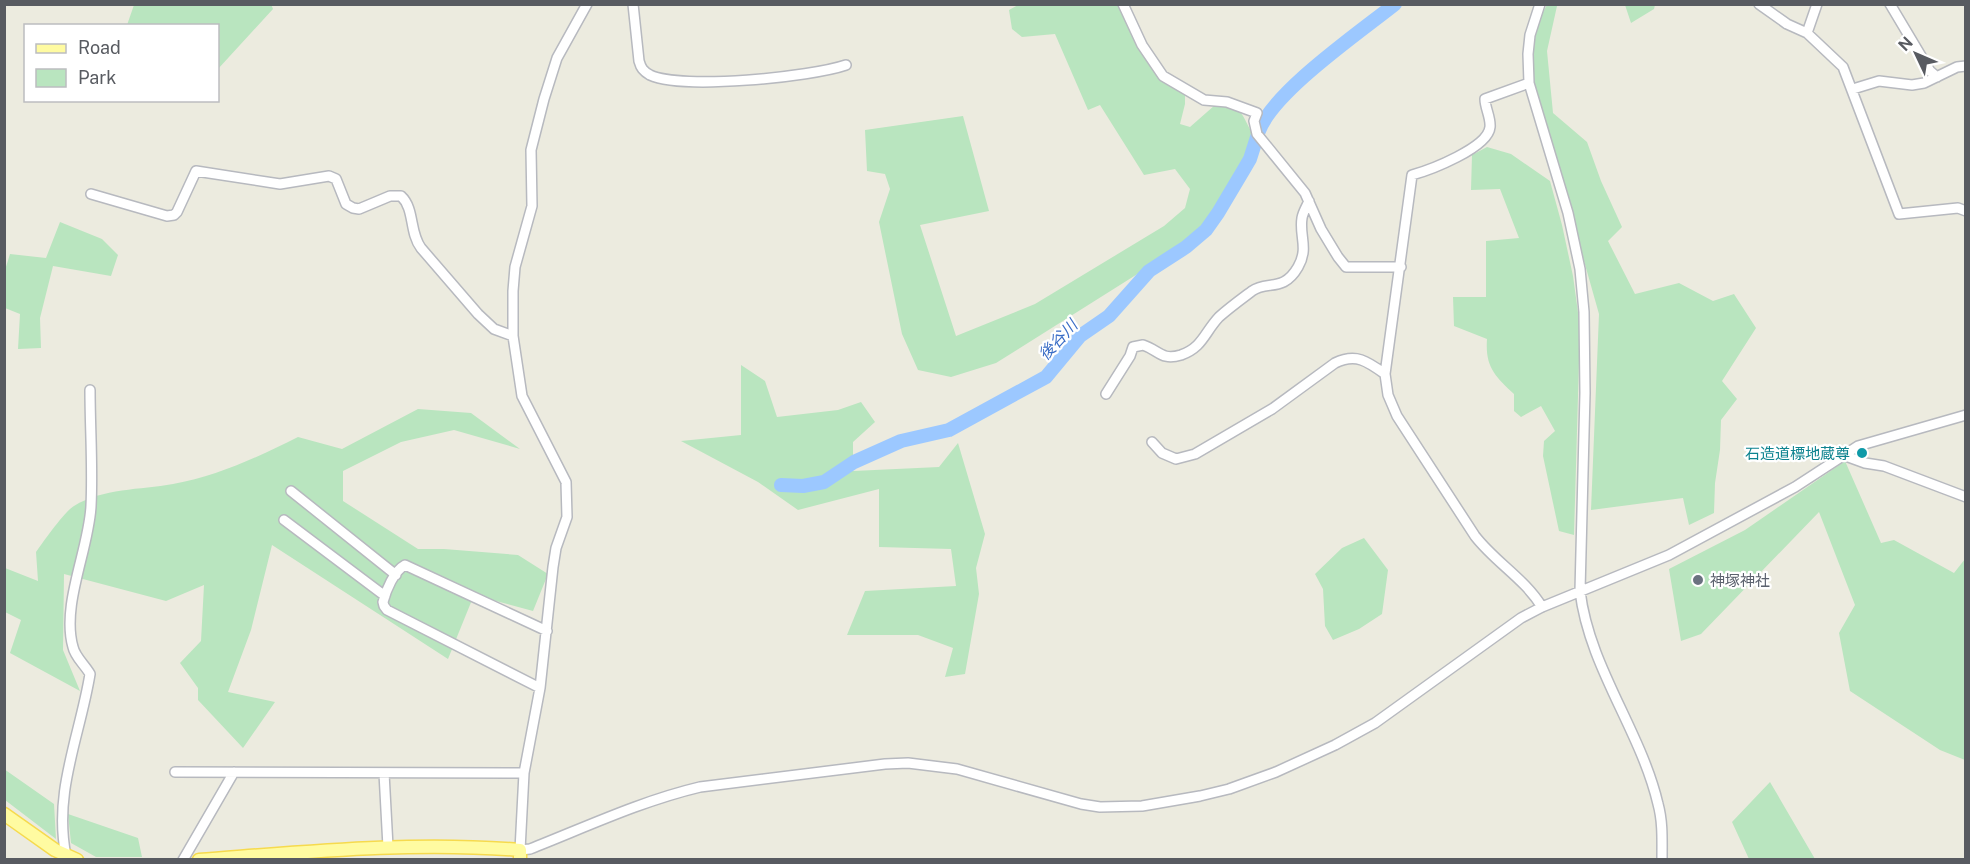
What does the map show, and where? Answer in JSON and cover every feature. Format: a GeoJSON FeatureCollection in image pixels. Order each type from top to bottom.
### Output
{"type":"FeatureCollection","features":[{"type":"Feature","properties":{"kind":"main road"},"geometry":{"type":"LineString","coordinates":[[4,814],[71,858]]}},
{"type":"Feature","properties":{"kind":"main road"},"geometry":{"type":"LineString","coordinates":[[199,860],[388,847],[466,846],[520,855]]}},
{"type":"Feature","properties":{"kind":"street"},"geometry":{"type":"LineString","coordinates":[[520,855],[524,773],[540,688],[556,548],[567,517],[566,482],[561,467],[522,396],[513,336],[515,267],[531,206],[531,150],[544,99],[557,58],[587,4]]}},
{"type":"Feature","properties":{"kind":"street"},"geometry":{"type":"LineString","coordinates":[[633,4],[640,73],[683,82],[728,81],[830,71],[846,66]]}},
{"type":"Feature","properties":{"kind":"street"},"geometry":{"type":"LineString","coordinates":[[1123,4],[1142,45],[1163,76],[1204,100],[1227,102],[1257,113],[1254,121],[1257,134],[1309,201],[1321,229],[1346,267],[1401,267]]}},
{"type":"Feature","properties":{"kind":"street"},"geometry":{"type":"LineString","coordinates":[[1540,4],[1530,35],[1529,83],[1568,213],[1580,269],[1586,348],[1580,591],[1586,624],[1593,643],[1655,793],[1662,823],[1662,860]]}},
{"type":"Feature","properties":{"kind":"street"},"geometry":{"type":"LineString","coordinates":[[1760,4],[1787,24],[1808,33],[1843,67],[1899,214],[1958,208],[1965,212]]}},
{"type":"Feature","properties":{"kind":"street"},"geometry":{"type":"LineString","coordinates":[[1808,33],[1817,4]]}},
{"type":"Feature","properties":{"kind":"street"},"geometry":{"type":"LineString","coordinates":[[1890,4],[1930,70],[1937,77]]}},
{"type":"Feature","properties":{"kind":"street"},"geometry":{"type":"LineString","coordinates":[[1853,89],[1880,81],[1912,85],[1924,83],[1965,66]]}},
{"type":"Feature","properties":{"kind":"street"},"geometry":{"type":"LineString","coordinates":[[1529,83],[1485,99],[1490,128],[1481,140],[1445,163],[1412,175],[1385,374],[1388,395],[1397,416],[1475,536],[1487,552],[1535,595],[1542,607]]}},
{"type":"Feature","properties":{"kind":"street"},"geometry":{"type":"LineString","coordinates":[[91,194],[167,216],[174,215],[196,171],[280,183],[329,176],[336,179],[346,204],[359,209],[390,196],[401,196],[408,205],[414,239],[421,248],[478,314],[494,328],[513,336]]}},
{"type":"Feature","properties":{"kind":"street"},"geometry":{"type":"LineString","coordinates":[[1106,394],[1130,356],[1133,347],[1143,345],[1161,356],[1168,357],[1194,350],[1218,318],[1254,289],[1275,286],[1289,279],[1303,256],[1302,219],[1309,201]]}},
{"type":"Feature","properties":{"kind":"street"},"geometry":{"type":"LineString","coordinates":[[1152,442],[1162,453],[1176,459],[1196,454],[1272,408],[1335,363],[1346,358],[1364,362],[1385,374]]}},
{"type":"Feature","properties":{"kind":"street"},"geometry":{"type":"LineString","coordinates":[[71,858],[62,811],[64,782],[90,674],[73,647],[70,622],[75,582],[89,533],[91,506],[90,390]]}},
{"type":"Feature","properties":{"kind":"street"},"geometry":{"type":"LineString","coordinates":[[520,855],[644,803],[683,791],[885,764],[925,764],[957,769],[1081,804],[1100,807],[1142,806],[1200,796],[1254,781],[1357,734],[1521,618],[1542,607],[1669,555],[1707,536],[1795,487],[1858,446],[1965,415]]}},
{"type":"Feature","properties":{"kind":"street"},"geometry":{"type":"LineString","coordinates":[[1843,455],[1865,463],[1884,466],[1965,497]]}},
{"type":"Feature","properties":{"kind":"street"},"geometry":{"type":"LineString","coordinates":[[291,491],[396,575]]}},
{"type":"Feature","properties":{"kind":"street"},"geometry":{"type":"LineString","coordinates":[[284,520],[385,596]]}},
{"type":"Feature","properties":{"kind":"street"},"geometry":{"type":"LineString","coordinates":[[540,688],[387,610],[384,606],[385,596],[401,566],[405,564],[547,631]]}},
{"type":"Feature","properties":{"kind":"street"},"geometry":{"type":"LineString","coordinates":[[175,772],[524,773]]}},
{"type":"Feature","properties":{"kind":"street"},"geometry":{"type":"LineString","coordinates":[[183,860],[234,772]]}},
{"type":"Feature","properties":{"kind":"street"},"geometry":{"type":"LineString","coordinates":[[384,773],[388,847]]}},
{"type":"Feature","properties":{"kind":"green space"},"geometry":{"type":"Polygon","coordinates":[[[271,4],[273,9],[219,68],[219,24],[127,24],[134,5],[271,4]]]}},
{"type":"Feature","properties":{"kind":"green space"},"geometry":{"type":"Polygon","coordinates":[[[1018,5],[1118,5],[1137,47],[1185,93],[1180,124],[1190,127],[1215,105],[1237,110],[1254,136],[1248,158],[1224,195],[1212,219],[1193,239],[996,363],[951,377],[918,370],[902,334],[879,222],[890,189],[885,174],[867,171],[865,130],[963,116],[989,211],[920,225],[956,336],[1035,304],[1164,226],[1185,208],[1190,189],[1175,169],[1144,175],[1100,105],[1088,110],[1055,34],[1022,37],[1012,29],[1009,10],[1018,5]]]}},
{"type":"Feature","properties":{"kind":"green space"},"geometry":{"type":"Polygon","coordinates":[[[1547,5],[1563,5],[1557,6],[1547,51],[1553,113],[1587,142],[1601,181],[1622,227],[1608,241],[1635,294],[1679,283],[1713,301],[1734,294],[1756,328],[1722,381],[1737,399],[1721,420],[1714,513],[1689,525],[1683,498],[1591,510],[1599,314],[1534,84],[1536,33],[1547,5]]]}},
{"type":"Feature","properties":{"kind":"green space"},"geometry":{"type":"Polygon","coordinates":[[[1625,5],[1655,5],[1654,9],[1631,23],[1625,5]]]}},
{"type":"Feature","properties":{"kind":"green space"},"geometry":{"type":"Polygon","coordinates":[[[1487,147],[1511,154],[1550,181],[1562,225],[1573,276],[1580,327],[1574,535],[1559,531],[1543,456],[1544,441],[1555,431],[1541,406],[1521,417],[1514,411],[1514,394],[1497,376],[1490,364],[1487,339],[1454,326],[1453,297],[1486,297],[1486,241],[1519,238],[1500,189],[1471,190],[1472,155],[1487,147]]]}},
{"type":"Feature","properties":{"kind":"green space"},"geometry":{"type":"Polygon","coordinates":[[[60,222],[102,239],[118,255],[111,276],[53,266],[40,318],[41,348],[18,349],[20,314],[5,308],[5,270],[10,254],[46,258],[60,222]]]}},
{"type":"Feature","properties":{"kind":"green space"},"geometry":{"type":"Polygon","coordinates":[[[741,365],[765,381],[777,417],[838,410],[861,402],[875,422],[853,442],[853,471],[939,467],[958,443],[985,534],[976,568],[979,594],[965,674],[945,677],[953,648],[918,635],[847,635],[865,591],[956,586],[951,549],[879,547],[879,489],[798,510],[758,482],[681,441],[741,435],[741,365]]]}},
{"type":"Feature","properties":{"kind":"green space"},"geometry":{"type":"Polygon","coordinates":[[[418,409],[471,413],[520,449],[454,430],[401,442],[343,471],[343,501],[418,549],[518,555],[548,574],[533,611],[474,595],[448,659],[272,545],[251,630],[228,692],[275,702],[243,748],[198,700],[198,688],[180,663],[201,641],[204,585],[166,601],[64,574],[63,650],[80,691],[10,653],[21,620],[5,612],[5,568],[38,581],[36,552],[60,520],[74,506],[97,496],[122,490],[190,481],[253,459],[298,437],[342,449],[418,409]]]}},
{"type":"Feature","properties":{"kind":"green space"},"geometry":{"type":"Polygon","coordinates":[[[1845,461],[1881,543],[1894,540],[1954,573],[1965,559],[1965,760],[1940,750],[1850,691],[1839,633],[1855,605],[1819,512],[1701,634],[1681,641],[1669,569],[1745,530],[1845,461]]]}},
{"type":"Feature","properties":{"kind":"green space"},"geometry":{"type":"Polygon","coordinates":[[[1364,538],[1388,570],[1382,614],[1359,629],[1333,640],[1325,626],[1323,589],[1315,574],[1342,548],[1364,538]]]}},
{"type":"Feature","properties":{"kind":"green space"},"geometry":{"type":"Polygon","coordinates":[[[4,769],[54,804],[56,839],[5,800],[4,769]]]}},
{"type":"Feature","properties":{"kind":"green space"},"geometry":{"type":"Polygon","coordinates":[[[1770,782],[1815,859],[1749,859],[1732,822],[1770,782]]]}},
{"type":"Feature","properties":{"kind":"green space"},"geometry":{"type":"Polygon","coordinates":[[[68,814],[138,838],[142,857],[96,857],[71,843],[68,814]]]}},
{"type":"Feature","properties":{"kind":"waterway","name":"後谷川"},"geometry":{"type":"LineString","coordinates":[[1259,131],[1267,115],[1299,81],[1395,4]]}},
{"type":"Feature","properties":{"kind":"waterway","name":"後谷川"},"geometry":{"type":"LineString","coordinates":[[781,485],[803,486],[824,482],[854,462],[901,441],[949,430],[1046,377],[1080,336],[1109,316],[1149,271],[1186,247],[1206,230],[1250,159],[1257,137]]}},
{"type":"Feature","properties":{"kind":"place","name":"石造道標地蔵尊"},"geometry":{"type":"Point","coordinates":[1862,453]}},
{"type":"Feature","properties":{"kind":"place","name":"神塚神社"},"geometry":{"type":"Point","coordinates":[1698,580]}}]}
